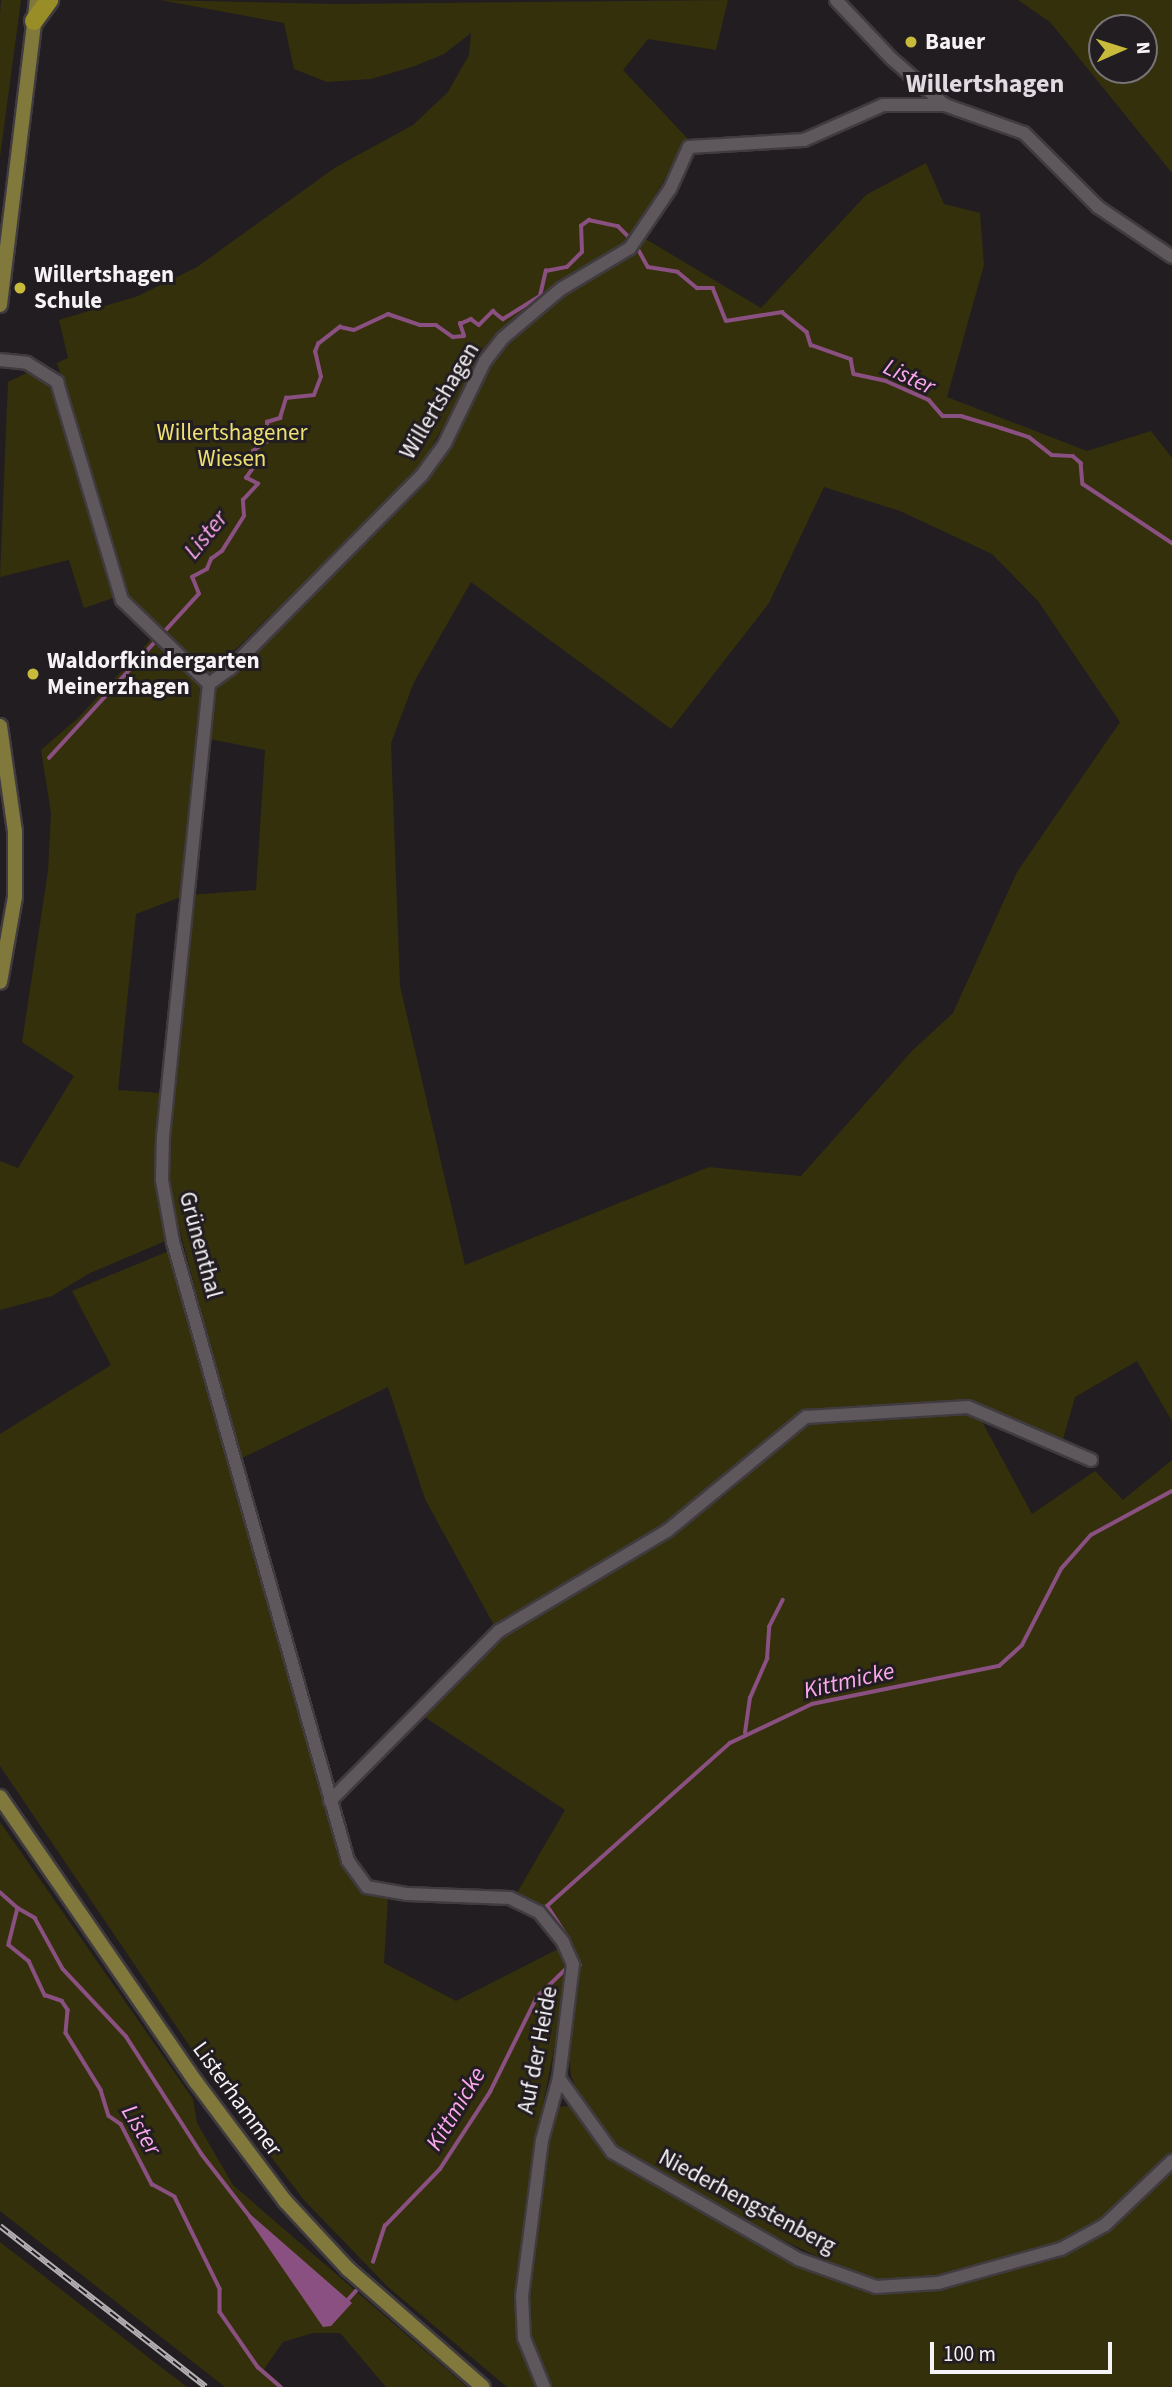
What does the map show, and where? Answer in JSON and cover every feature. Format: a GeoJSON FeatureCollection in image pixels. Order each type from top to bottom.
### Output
{"type":"FeatureCollection","features":[{"type":"Feature","properties":{"kind":"highway"},"geometry":{"type":"LineString","coordinates":[[34,21],[49,0]]}},
{"type":"Feature","properties":{"kind":"main road"},"geometry":{"type":"LineString","coordinates":[[0,305],[37,0]]}},
{"type":"Feature","properties":{"kind":"main road"},"geometry":{"type":"LineString","coordinates":[[0,726],[15,831],[15,897],[0,982]]}},
{"type":"Feature","properties":{"kind":"main road","name":"Listerhammer"},"geometry":{"type":"LineString","coordinates":[[0,1797],[203,2092],[285,2201],[348,2269],[483,2387]]}},
{"type":"Feature","properties":{"kind":"street"},"geometry":{"type":"LineString","coordinates":[[836,0],[892,59],[945,105],[1024,133],[1098,207],[1172,257]]}},
{"type":"Feature","properties":{"kind":"street","name":"Willertshagen"},"geometry":{"type":"LineString","coordinates":[[209,684],[230,668],[422,475],[445,443],[485,361],[503,338],[561,289],[630,247],[640,237],[690,148],[804,141],[883,105],[945,105]]}},
{"type":"Feature","properties":{"kind":"street"},"geometry":{"type":"LineString","coordinates":[[0,359],[27,363],[57,382],[122,600],[209,684]]}},
{"type":"Feature","properties":{"kind":"street","name":"Grünenthal"},"geometry":{"type":"LineString","coordinates":[[209,684],[162,1180],[173,1242],[330,1801]]}},
{"type":"Feature","properties":{"kind":"street"},"geometry":{"type":"LineString","coordinates":[[330,1801],[499,1631],[667,1531],[806,1417],[968,1407],[1091,1460]]}},
{"type":"Feature","properties":{"kind":"street","name":"Auf der Heide"},"geometry":{"type":"LineString","coordinates":[[330,1801],[348,1861],[367,1886],[407,1894],[510,1898],[539,1912],[564,1942],[573,1964],[559,2078],[542,2140],[522,2297],[524,2337],[544,2387]]}},
{"type":"Feature","properties":{"kind":"street","name":"Niederhengstenberg"},"geometry":{"type":"LineString","coordinates":[[559,2078],[612,2152],[799,2259],[876,2287],[938,2283],[1061,2249],[1105,2225],[1172,2161]]}},
{"type":"Feature","properties":{"kind":"green space"},"geometry":{"type":"Polygon","coordinates":[[[1,0],[21,0],[0,157],[0,15],[1,0]]]}},
{"type":"Feature","properties":{"kind":"green space","name":"Willertshagener Wiesen"},"geometry":{"type":"Polygon","coordinates":[[[160,0],[335,4],[728,0],[716,50],[648,39],[623,70],[688,139],[634,232],[761,308],[866,195],[926,163],[944,204],[980,213],[984,265],[947,397],[1087,451],[1151,431],[1172,458],[1172,1421],[1137,1361],[1075,1397],[1062,1443],[968,1405],[888,1404],[800,1415],[664,1527],[496,1629],[425,1499],[388,1387],[240,1459],[167,1182],[190,895],[256,890],[265,750],[210,739],[216,689],[421,481],[483,360],[414,476],[208,676],[131,608],[57,363],[68,358],[59,320],[138,296],[197,267],[336,167],[413,125],[448,92],[469,55],[471,33],[444,54],[415,66],[371,79],[327,82],[294,69],[284,23],[160,0]],[[824,487],[769,603],[671,729],[471,582],[414,682],[391,743],[400,986],[465,1265],[709,1167],[801,1176],[912,1051],[953,1013],[1017,872],[1120,722],[1038,601],[992,554],[900,511],[824,487]]]}},
{"type":"Feature","properties":{"kind":"green space"},"geometry":{"type":"Polygon","coordinates":[[[1018,0],[1172,0],[1172,173],[1100,84],[1158,84],[1158,14],[1088,14],[1088,69],[1050,22],[1018,0]]]}},
{"type":"Feature","properties":{"kind":"green space"},"geometry":{"type":"Polygon","coordinates":[[[29,372],[43,379],[55,396],[116,597],[84,608],[69,560],[0,577],[8,382],[29,372]]]}},
{"type":"Feature","properties":{"kind":"green space"},"geometry":{"type":"Polygon","coordinates":[[[154,636],[205,685],[186,895],[136,914],[118,1090],[161,1093],[155,1178],[168,1240],[90,1273],[52,1296],[0,1310],[0,1161],[18,1168],[74,1076],[22,1042],[48,871],[51,813],[41,750],[78,718],[154,636]]]}},
{"type":"Feature","properties":{"kind":"green space"},"geometry":{"type":"Polygon","coordinates":[[[169,1251],[362,1889],[388,1898],[384,1963],[456,2001],[558,1949],[568,1978],[537,2135],[519,2318],[542,2387],[507,2387],[388,2287],[304,2200],[214,2082],[0,1766],[0,1434],[111,1365],[72,1291],[169,1251]]]}},
{"type":"Feature","properties":{"kind":"green space"},"geometry":{"type":"Polygon","coordinates":[[[963,1411],[979,1416],[1032,1514],[1095,1471],[1123,1500],[1172,1460],[1172,2158],[1104,2222],[1061,2246],[937,2278],[877,2285],[676,2189],[614,2146],[589,2116],[571,2076],[568,2049],[579,1983],[570,1940],[544,1907],[514,1898],[565,1810],[420,1714],[500,1633],[669,1535],[724,1496],[807,1423],[963,1411]]]}},
{"type":"Feature","properties":{"kind":"green space"},"geometry":{"type":"Polygon","coordinates":[[[0,1822],[193,2099],[197,2123],[233,2185],[467,2387],[386,2387],[340,2333],[313,2333],[283,2342],[264,2369],[284,2387],[225,2387],[0,2211],[0,1822]]]}},
{"type":"Feature","properties":{"kind":"green space"},"geometry":{"type":"Polygon","coordinates":[[[569,2106],[608,2155],[673,2195],[729,2228],[878,2293],[939,2287],[1062,2251],[1172,2165],[1172,2387],[550,2387],[530,2334],[529,2294],[548,2142],[557,2107],[569,2106]]]}},
{"type":"Feature","properties":{"kind":"green space"},"geometry":{"type":"Polygon","coordinates":[[[0,2242],[162,2368],[187,2387],[0,2387],[0,2242]]]}},
{"type":"Feature","properties":{"kind":"shaded area"},"geometry":{"type":"Polygon","coordinates":[[[251,2215],[352,2303],[331,2326],[323,2327],[248,2218],[251,2215]]]}},
{"type":"Feature","properties":{"kind":"waterway","name":"Lister"},"geometry":{"type":"LineString","coordinates":[[49,758],[199,594],[192,577],[207,569],[211,559],[222,551],[244,516],[243,500],[258,484],[246,478],[255,465],[253,451],[268,441],[267,422],[280,418],[286,398],[314,395],[321,377],[315,352],[318,344],[340,327],[354,330],[388,314],[420,325],[436,325],[453,337],[464,336],[460,324],[471,319],[479,325],[493,311],[503,319],[540,296],[546,271],[567,267],[582,252],[581,226],[589,220],[618,226],[631,239]]}},
{"type":"Feature","properties":{"kind":"waterway","name":"Lister"},"geometry":{"type":"LineString","coordinates":[[636,245],[648,267],[678,272],[697,288],[713,288],[726,321],[782,312],[807,332],[811,345],[851,359],[854,374],[886,381],[929,400],[943,416],[961,416],[1001,428],[1029,437],[1052,455],[1073,456],[1081,463],[1083,484],[1172,543]]}},
{"type":"Feature","properties":{"kind":"waterway","name":"Kittmicke"},"geometry":{"type":"LineString","coordinates":[[569,1940],[547,1906],[730,1743],[812,1704],[999,1666],[1022,1645],[1061,1569],[1091,1535],[1172,1491]]}},
{"type":"Feature","properties":{"kind":"waterway"},"geometry":{"type":"LineString","coordinates":[[745,1733],[750,1698],[767,1659],[769,1627],[783,1600]]}},
{"type":"Feature","properties":{"kind":"waterway","name":"Lister"},"geometry":{"type":"LineString","coordinates":[[0,1892],[18,1908],[9,1945],[29,1961],[45,1995],[62,2001],[68,2010],[66,2033],[101,2090],[109,2116],[121,2124],[152,2184],[175,2197],[220,2289],[220,2312],[258,2367],[281,2387]]}},
{"type":"Feature","properties":{"kind":"waterway"},"geometry":{"type":"LineString","coordinates":[[18,1908],[35,1918],[63,1969],[126,2036],[201,2153],[252,2219]]}},
{"type":"Feature","properties":{"kind":"waterway","name":"Kittmicke"},"geometry":{"type":"LineString","coordinates":[[575,1953],[580,1965]]}},
{"type":"Feature","properties":{"kind":"waterway","name":"Kittmicke"},"geometry":{"type":"LineString","coordinates":[[373,2262],[385,2226],[440,2169],[490,2092],[537,1997],[566,1969]]}},
{"type":"Feature","properties":{"kind":"waterway","name":"Kittmicke"},"geometry":{"type":"LineString","coordinates":[[346,2302],[356,2291]]}},
{"type":"Feature","properties":{"kind":"railway"},"geometry":{"type":"LineString","coordinates":[[0,2226],[206,2387]]}},
{"type":"Feature","properties":{"kind":"place","name":"Bauer"},"geometry":{"type":"Point","coordinates":[911,42]}},
{"type":"Feature","properties":{"kind":"place","name":"Willertshagen Schule"},"geometry":{"type":"Point","coordinates":[20,288]}},
{"type":"Feature","properties":{"kind":"place","name":"Waldorfkindergarten Meinerzhagen"},"geometry":{"type":"Point","coordinates":[33,674]}},
{"type":"Feature","properties":{"kind":"district","name":"Willertshagen"},"geometry":{"type":"Point","coordinates":[985,84]}}]}
